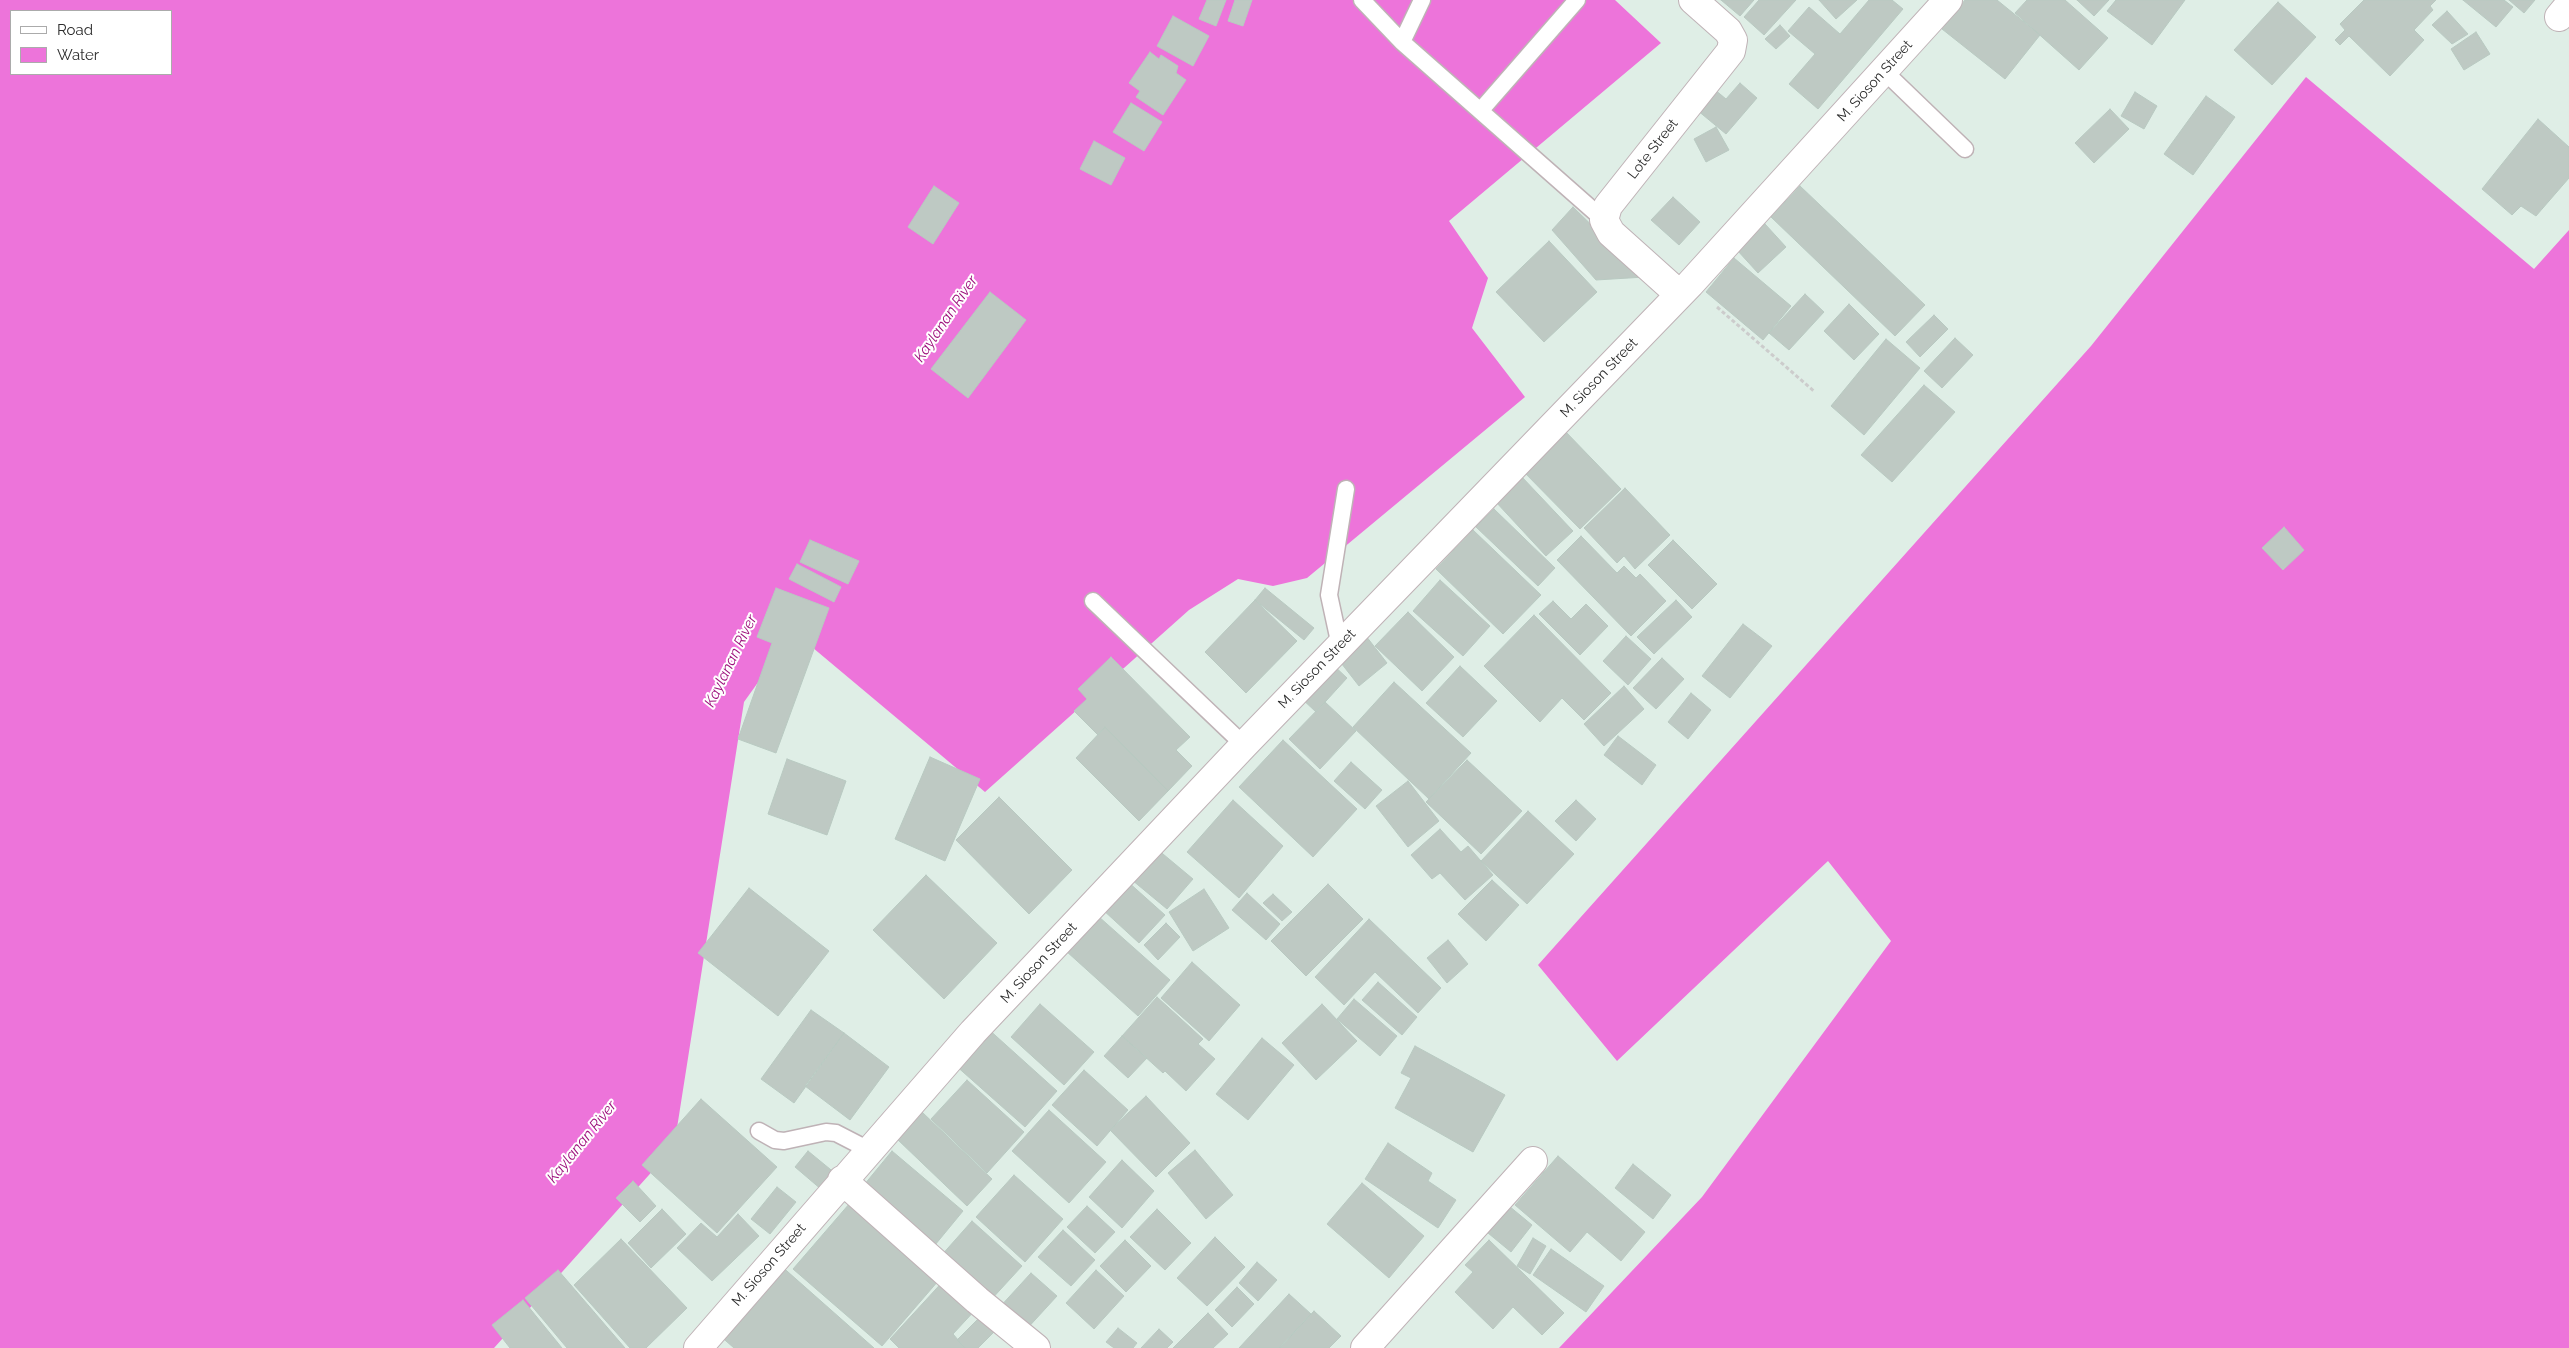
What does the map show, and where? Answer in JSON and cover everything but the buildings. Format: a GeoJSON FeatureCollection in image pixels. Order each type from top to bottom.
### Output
{"type":"FeatureCollection","features":[{"type":"Feature","properties":{"kind":"street","name":"Lote Street"},"geometry":{"type":"LineString","coordinates":[[1604,220],[1608,206],[1731,51],[1733,40],[1728,31],[1693,0]]}},
{"type":"Feature","properties":{"kind":"street","name":"M. Sioson Street"},"geometry":{"type":"LineString","coordinates":[[698,1348],[842,1180],[973,1032],[1244,745],[1684,289],[1948,0]]}},
{"type":"Feature","properties":{"kind":"street"},"geometry":{"type":"LineString","coordinates":[[1604,220],[1611,234],[1684,289]]}},
{"type":"Feature","properties":{"kind":"street"},"geometry":{"type":"LineString","coordinates":[[1365,1348],[1533,1161]]}},
{"type":"Feature","properties":{"kind":"street"},"geometry":{"type":"LineString","coordinates":[[842,1180],[977,1300],[1036,1348]]}},
{"type":"Feature","properties":{"kind":"lane"},"geometry":{"type":"LineString","coordinates":[[1362,0],[1402,42],[1604,220]]}},
{"type":"Feature","properties":{"kind":"lane"},"geometry":{"type":"LineString","coordinates":[[1402,42],[1422,0]]}},
{"type":"Feature","properties":{"kind":"lane"},"geometry":{"type":"LineString","coordinates":[[1481,110],[1577,0]]}},
{"type":"Feature","properties":{"kind":"lane"},"geometry":{"type":"LineString","coordinates":[[1884,71],[1965,149]]}},
{"type":"Feature","properties":{"kind":"lane"},"geometry":{"type":"LineString","coordinates":[[1340,646],[1328,595],[1346,489]]}},
{"type":"Feature","properties":{"kind":"lane"},"geometry":{"type":"LineString","coordinates":[[1093,601],[1244,745]]}},
{"type":"Feature","properties":{"kind":"lane"},"geometry":{"type":"LineString","coordinates":[[759,1131],[774,1140],[784,1141],[826,1132],[836,1133],[869,1150]]}},
{"type":"Feature","properties":{"kind":"path"},"geometry":{"type":"LineString","coordinates":[[1684,289],[1814,392]]}},
{"type":"Feature","properties":{"kind":"water","name":"Kaylanan River"},"geometry":{"type":"Polygon","coordinates":[[[0,0],[1615,0],[1661,43],[1449,221],[1488,278],[1472,328],[1525,397],[1307,578],[1273,586],[1238,579],[1189,610],[985,792],[794,632],[744,702],[674,1147],[494,1348],[0,1348],[0,0]]]}},
{"type":"Feature","properties":{"kind":"water"},"geometry":{"type":"Polygon","coordinates":[[[2306,77],[2534,269],[2569,230],[2569,1348],[1559,1348],[1702,1197],[1891,941],[1828,861],[1617,1061],[1538,965],[2091,346],[2306,77]]]}}]}
